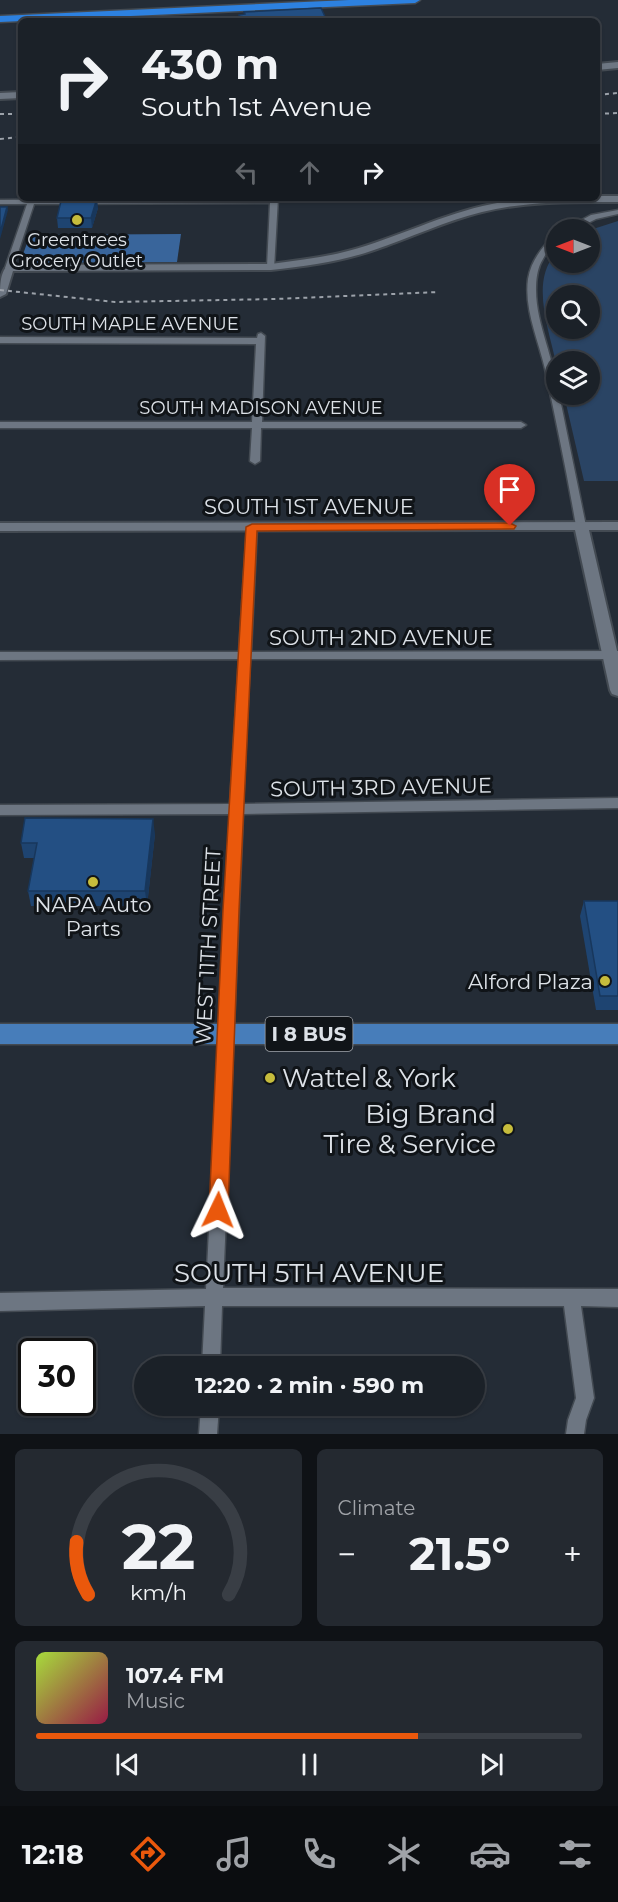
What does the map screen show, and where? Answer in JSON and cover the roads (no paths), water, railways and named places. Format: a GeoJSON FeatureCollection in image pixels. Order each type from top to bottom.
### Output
{"type":"FeatureCollection","features":[{"type":"Feature","properties":{"kind":"highway"},"geometry":{"type":"LineString","coordinates":[[0,8],[190,0]]}},
{"type":"Feature","properties":{"kind":"highway"},"geometry":{"type":"LineString","coordinates":[[50,18],[415,0]]}},
{"type":"Feature","properties":{"kind":"highway"},"geometry":{"type":"LineString","coordinates":[[70,18],[183,10]]}},
{"type":"Feature","properties":{"kind":"highway"},"geometry":{"type":"LineString","coordinates":[[0,21],[18,20]]}},
{"type":"Feature","properties":{"kind":"highway"},"geometry":{"type":"LineString","coordinates":[[0,21],[18,21]]}},
{"type":"Feature","properties":{"kind":"main road","name":"I 8 BUS"},"geometry":{"type":"LineString","coordinates":[[0,1034],[618,1034]]}},
{"type":"Feature","properties":{"kind":"street"},"geometry":{"type":"LineString","coordinates":[[600,67],[618,66]]}},
{"type":"Feature","properties":{"kind":"street"},"geometry":{"type":"LineString","coordinates":[[0,96],[18,95]]}},
{"type":"Feature","properties":{"kind":"street"},"geometry":{"type":"LineString","coordinates":[[600,199],[618,199]]}},
{"type":"Feature","properties":{"kind":"street"},"geometry":{"type":"LineString","coordinates":[[0,202],[152,201]]}},
{"type":"Feature","properties":{"kind":"street"},"geometry":{"type":"LineString","coordinates":[[271,267],[274,201]]}},
{"type":"Feature","properties":{"kind":"street"},"geometry":{"type":"LineString","coordinates":[[9,268],[271,267],[335,258],[478,210],[505,204],[542,201]]}},
{"type":"Feature","properties":{"kind":"street"},"geometry":{"type":"LineString","coordinates":[[0,294],[31,202]]}},
{"type":"Feature","properties":{"kind":"street"},"geometry":{"type":"LineString","coordinates":[[590,219],[618,212]]}},
{"type":"Feature","properties":{"kind":"street"},"geometry":{"type":"LineString","coordinates":[[546,247],[535,267],[533,290],[535,320],[550,370],[581,526],[614,655],[618,690]]}},
{"type":"Feature","properties":{"kind":"street","name":"SOUTH MAPLE AVENUE"},"geometry":{"type":"LineString","coordinates":[[0,340],[261,338],[256,425]]}},
{"type":"Feature","properties":{"kind":"street","name":"SOUTH MADISON AVENUE"},"geometry":{"type":"LineString","coordinates":[[0,425],[521,425]]}},
{"type":"Feature","properties":{"kind":"street"},"geometry":{"type":"LineString","coordinates":[[255,461],[256,425]]}},
{"type":"Feature","properties":{"kind":"street","name":"SOUTH 1ST AVENUE"},"geometry":{"type":"LineString","coordinates":[[0,527],[618,526]]}},
{"type":"Feature","properties":{"kind":"street","name":"WEST 11TH STREET"},"geometry":{"type":"LineString","coordinates":[[211,1356],[236,809],[252,527]]}},
{"type":"Feature","properties":{"kind":"street","name":"SOUTH 2ND AVENUE"},"geometry":{"type":"LineString","coordinates":[[0,656],[614,655]]}},
{"type":"Feature","properties":{"kind":"street","name":"SOUTH 3RD AVENUE"},"geometry":{"type":"LineString","coordinates":[[0,810],[618,803]]}},
{"type":"Feature","properties":{"kind":"street","name":"SOUTH 5TH AVENUE"},"geometry":{"type":"LineString","coordinates":[[0,1302],[214,1298],[618,1298]]}},
{"type":"Feature","properties":{"kind":"street"},"geometry":{"type":"LineString","coordinates":[[571,1298],[585,1398],[582,1411],[575,1421],[575,1434]]}},
{"type":"Feature","properties":{"kind":"street"},"geometry":{"type":"LineString","coordinates":[[208,1434],[209,1416]]}},
{"type":"Feature","properties":{"kind":"railway"},"geometry":{"type":"LineString","coordinates":[[600,95],[618,93]]}},
{"type":"Feature","properties":{"kind":"railway"},"geometry":{"type":"LineString","coordinates":[[600,114],[618,113]]}},
{"type":"Feature","properties":{"kind":"railway"},"geometry":{"type":"LineString","coordinates":[[0,114],[18,114]]}},
{"type":"Feature","properties":{"kind":"railway"},"geometry":{"type":"LineString","coordinates":[[0,139],[18,137]]}},
{"type":"Feature","properties":{"kind":"railway"},"geometry":{"type":"LineString","coordinates":[[0,290],[115,302],[276,299],[439,292]]}},
{"type":"Feature","properties":{"kind":"place","name":"Greentrees Grocery Outlet"},"geometry":{"type":"Point","coordinates":[77,220]}},
{"type":"Feature","properties":{"kind":"place","name":"NAPA Auto Parts"},"geometry":{"type":"Point","coordinates":[93,882]}},
{"type":"Feature","properties":{"kind":"place","name":"Alford Plaza"},"geometry":{"type":"Point","coordinates":[605,981]}},
{"type":"Feature","properties":{"kind":"place","name":"Wattel & York"},"geometry":{"type":"Point","coordinates":[270,1078]}},
{"type":"Feature","properties":{"kind":"place","name":"Big Brand Tire & Service"},"geometry":{"type":"Point","coordinates":[508,1129]}}]}
